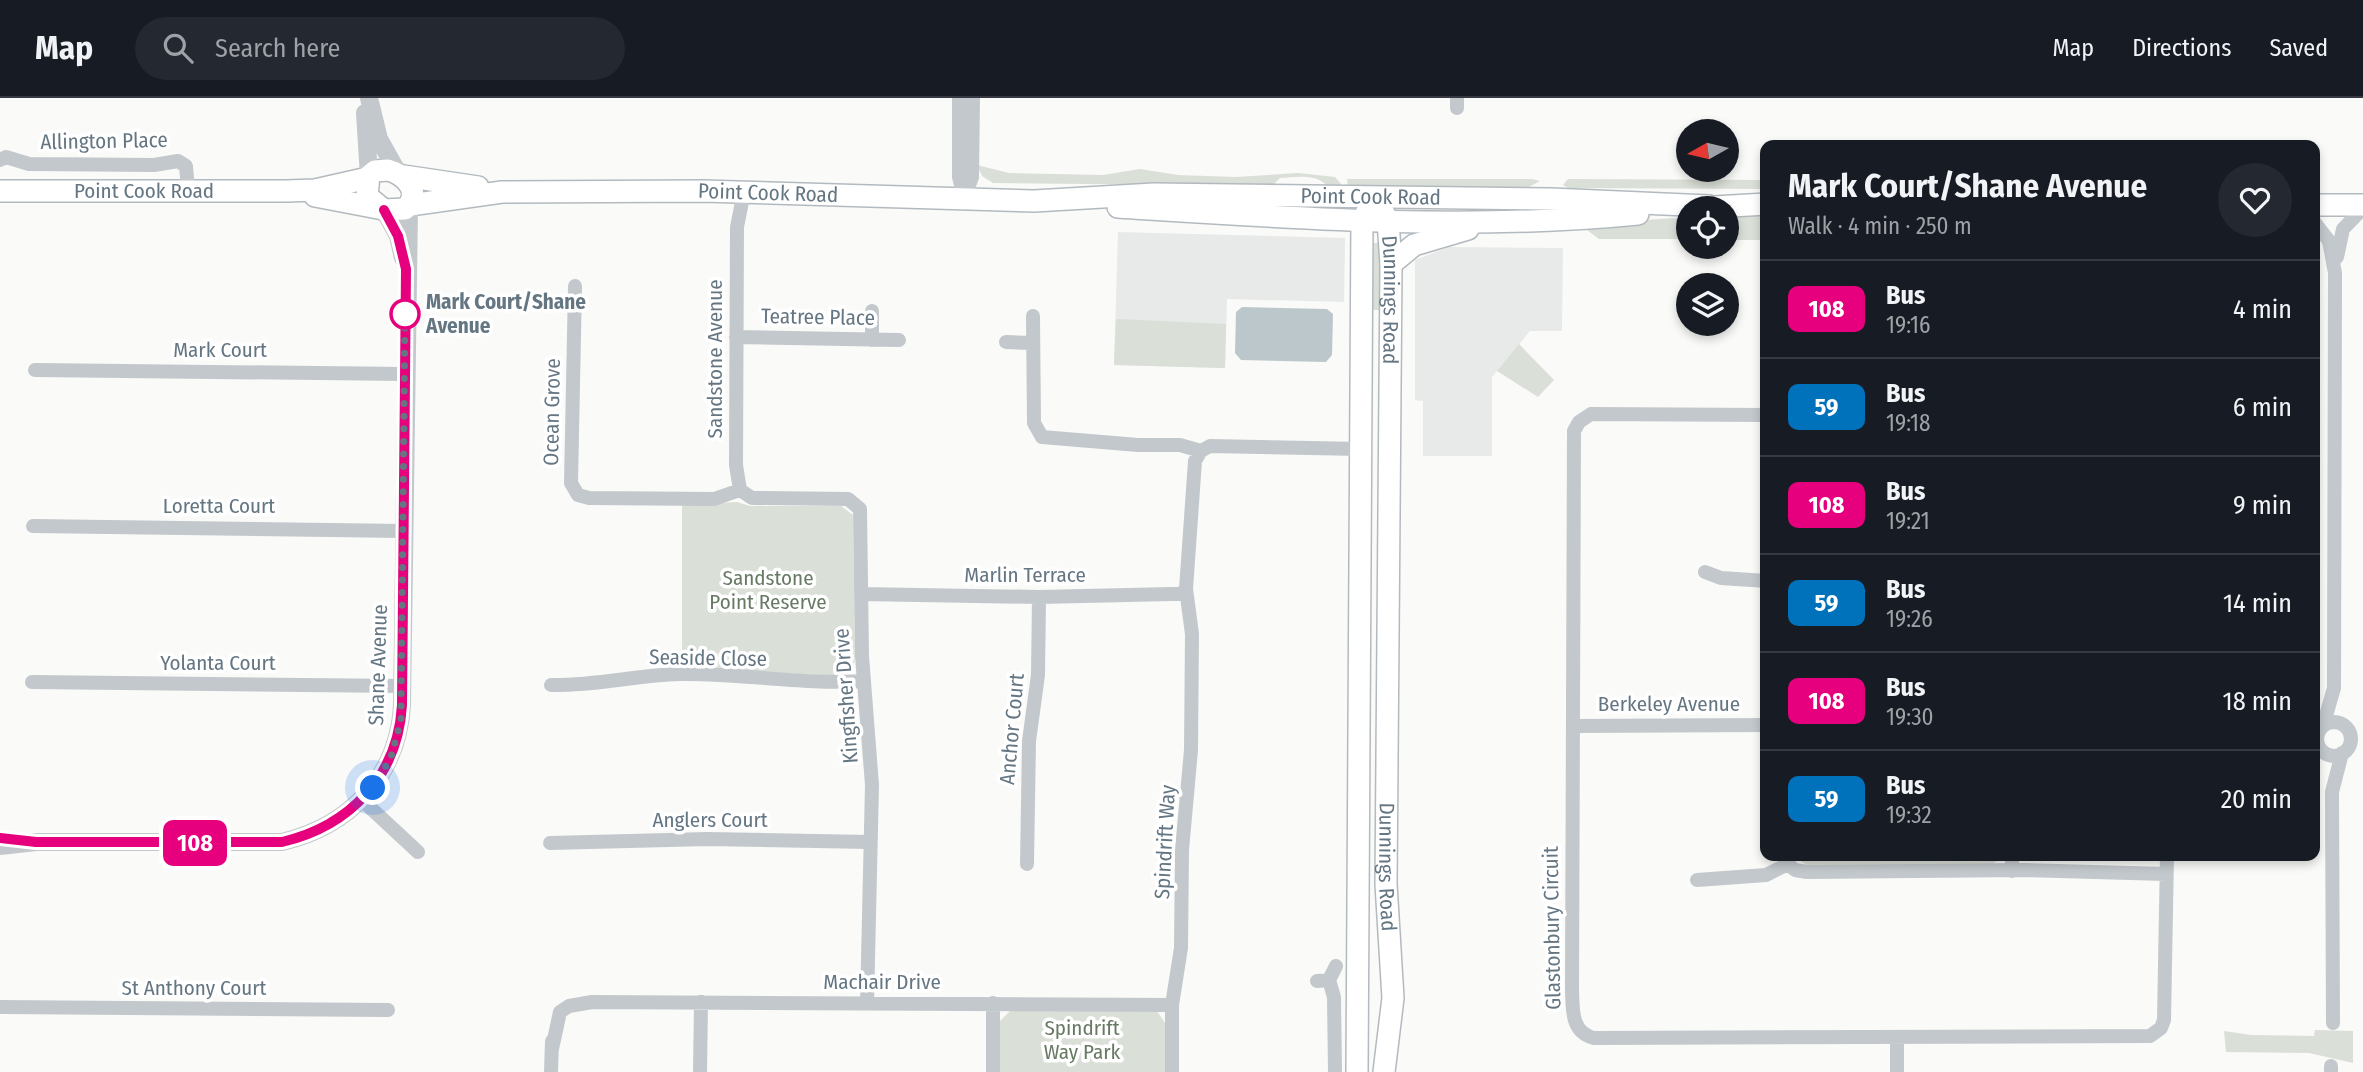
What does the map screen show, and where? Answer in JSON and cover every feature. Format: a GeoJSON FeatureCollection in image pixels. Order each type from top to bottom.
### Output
{"type":"FeatureCollection","features":[{"type":"Feature","properties":{"kind":"main road"},"geometry":{"type":"LineString","coordinates":[[383,170],[401,174],[412,190],[409,206],[394,212],[381,209],[367,196],[369,177],[383,170]]}},
{"type":"Feature","properties":{"kind":"main road","name":"Point Cook Road"},"geometry":{"type":"LineString","coordinates":[[401,174],[502,192]]}},
{"type":"Feature","properties":{"kind":"main road","name":"Point Cook Road"},"geometry":{"type":"LineString","coordinates":[[0,191],[315,190],[369,177]]}},
{"type":"Feature","properties":{"kind":"main road","name":"Point Cook Road"},"geometry":{"type":"LineString","coordinates":[[287,191],[381,209]]}},
{"type":"Feature","properties":{"kind":"main road","name":"Point Cook Road"},"geometry":{"type":"LineString","coordinates":[[409,206],[502,192],[737,192],[1034,201],[1362,220],[1486,223],[1568,221],[1676,210]]}},
{"type":"Feature","properties":{"kind":"main road","name":"Point Cook Road"},"geometry":{"type":"LineString","coordinates":[[1034,201],[1154,194],[1551,199],[1676,207]]}},
{"type":"Feature","properties":{"kind":"main road","name":"Dunnings Road"},"geometry":{"type":"LineString","coordinates":[[1357,1072],[1362,220],[1376,198],[1388,221],[1391,264],[1386,884],[1393,998],[1384,1072]]}},
{"type":"Feature","properties":{"kind":"main road"},"geometry":{"type":"LineString","coordinates":[[1551,199],[1568,221]]}},
{"type":"Feature","properties":{"kind":"main road","name":"Point Cook Road"},"geometry":{"type":"LineString","coordinates":[[1739,206],[1760,204]]}},
{"type":"Feature","properties":{"kind":"main road"},"geometry":{"type":"LineString","coordinates":[[2320,205],[2363,207]]}},
{"type":"Feature","properties":{"kind":"main road"},"geometry":{"type":"LineString","coordinates":[[1391,264],[1414,245],[1486,223]]}},
{"type":"Feature","properties":{"kind":"street"},"geometry":{"type":"LineString","coordinates":[[368,98],[379,139],[401,174]]}},
{"type":"Feature","properties":{"kind":"street"},"geometry":{"type":"LineString","coordinates":[[368,98],[365,124],[369,177]]}},
{"type":"Feature","properties":{"kind":"street"},"geometry":{"type":"LineString","coordinates":[[959,98],[959,177],[964,199]]}},
{"type":"Feature","properties":{"kind":"street"},"geometry":{"type":"LineString","coordinates":[[964,199],[972,177],[973,98]]}},
{"type":"Feature","properties":{"kind":"street","name":"Allington Place"},"geometry":{"type":"LineString","coordinates":[[0,160],[6,157],[30,164],[153,165],[178,161],[186,166],[188,190]]}},
{"type":"Feature","properties":{"kind":"street","name":"Sandstone Avenue"},"geometry":{"type":"LineString","coordinates":[[737,192],[736,472],[740,490]]}},
{"type":"Feature","properties":{"kind":"street","name":"Shane Avenue"},"geometry":{"type":"LineString","coordinates":[[0,838],[36,842],[282,842],[330,825],[362,800],[391,757],[401,720],[409,206]]}},
{"type":"Feature","properties":{"kind":"street"},"geometry":{"type":"LineString","coordinates":[[2332,792],[2350,737],[2334,688],[2335,273],[2343,229],[2363,207]]}},
{"type":"Feature","properties":{"kind":"street","name":"Shane Avenue"},"geometry":{"type":"LineString","coordinates":[[381,209],[398,236],[406,269]]}},
{"type":"Feature","properties":{"kind":"street"},"geometry":{"type":"LineString","coordinates":[[2320,229],[2329,241],[2335,273]]}},
{"type":"Feature","properties":{"kind":"street","name":"Ocean Grove"},"geometry":{"type":"LineString","coordinates":[[575,286],[571,483],[578,495]]}},
{"type":"Feature","properties":{"kind":"street"},"geometry":{"type":"LineString","coordinates":[[872,311],[872,340]]}},
{"type":"Feature","properties":{"kind":"street"},"geometry":{"type":"LineString","coordinates":[[1033,316],[1034,423],[1042,437],[1171,445],[1198,456],[1220,446],[1361,449]]}},
{"type":"Feature","properties":{"kind":"street","name":"Teatree Place"},"geometry":{"type":"LineString","coordinates":[[736,337],[899,340]]}},
{"type":"Feature","properties":{"kind":"street"},"geometry":{"type":"LineString","coordinates":[[1006,342],[1032,343]]}},
{"type":"Feature","properties":{"kind":"street","name":"Mark Court"},"geometry":{"type":"LineString","coordinates":[[35,370],[405,374]]}},
{"type":"Feature","properties":{"kind":"street","name":"Glastonbury Circuit"},"geometry":{"type":"LineString","coordinates":[[1760,415],[1591,414],[1577,426],[1573,440],[1572,999],[1574,1019],[1581,1031],[1594,1038],[2141,1038],[2154,1034],[2164,1020],[2167,861]]}},
{"type":"Feature","properties":{"kind":"street","name":"Spindrift Way"},"geometry":{"type":"LineString","coordinates":[[1172,1072],[1172,1005],[1181,948],[1182,850],[1191,750],[1193,665],[1186,589],[1198,456]]}},
{"type":"Feature","properties":{"kind":"street","name":"Kingfisher Drive"},"geometry":{"type":"LineString","coordinates":[[578,495],[589,498],[713,499],[740,490],[752,498],[848,499],[855,502],[862,518],[864,681],[872,766],[867,1003]]}},
{"type":"Feature","properties":{"kind":"street","name":"Loretta Court"},"geometry":{"type":"LineString","coordinates":[[33,526],[404,531]]}},
{"type":"Feature","properties":{"kind":"street"},"geometry":{"type":"LineString","coordinates":[[1705,572],[1721,579],[1760,581]]}},
{"type":"Feature","properties":{"kind":"street","name":"Marlin Terrace"},"geometry":{"type":"LineString","coordinates":[[861,594],[1039,597],[1181,594],[1186,589]]}},
{"type":"Feature","properties":{"kind":"street"},"geometry":{"type":"LineString","coordinates":[[1172,594],[1189,613]]}},
{"type":"Feature","properties":{"kind":"street","name":"Anchor Court"},"geometry":{"type":"LineString","coordinates":[[1027,864],[1029,741],[1038,675],[1039,597]]}},
{"type":"Feature","properties":{"kind":"street","name":"Seaside Close"},"geometry":{"type":"LineString","coordinates":[[551,685],[583,685],[680,674],[816,683],[864,681]]}},
{"type":"Feature","properties":{"kind":"street","name":"Yolanta Court"},"geometry":{"type":"LineString","coordinates":[[32,682],[402,686]]}},
{"type":"Feature","properties":{"kind":"street"},"geometry":{"type":"LineString","coordinates":[[2320,727],[2334,688]]}},
{"type":"Feature","properties":{"kind":"street"},"geometry":{"type":"LineString","coordinates":[[2320,727],[2334,722],[2363,736]]}},
{"type":"Feature","properties":{"kind":"street","name":"Berkeley Avenue"},"geometry":{"type":"LineString","coordinates":[[1573,726],[1760,725]]}},
{"type":"Feature","properties":{"kind":"street"},"geometry":{"type":"LineString","coordinates":[[2320,750],[2333,756],[2363,746]]}},
{"type":"Feature","properties":{"kind":"street"},"geometry":{"type":"LineString","coordinates":[[2320,750],[2332,792],[2333,1023]]}},
{"type":"Feature","properties":{"kind":"street"},"geometry":{"type":"LineString","coordinates":[[362,800],[418,852]]}},
{"type":"Feature","properties":{"kind":"street","name":"Anglers Court"},"geometry":{"type":"LineString","coordinates":[[550,843],[708,839],[869,842]]}},
{"type":"Feature","properties":{"kind":"street","name":"Shane Avenue"},"geometry":{"type":"LineString","coordinates":[[0,846],[36,842]]}},
{"type":"Feature","properties":{"kind":"street"},"geometry":{"type":"LineString","coordinates":[[1697,880],[1766,875],[1785,861]]}},
{"type":"Feature","properties":{"kind":"street"},"geometry":{"type":"LineString","coordinates":[[1787,861],[1795,870],[1807,872],[2012,863],[2166,874]]}},
{"type":"Feature","properties":{"kind":"street"},"geometry":{"type":"LineString","coordinates":[[1335,1072],[1334,997],[1323,980],[1336,966]]}},
{"type":"Feature","properties":{"kind":"street","name":"Machair Drive"},"geometry":{"type":"LineString","coordinates":[[551,1072],[550,1019],[560,1007],[575,999],[592,1002],[1172,1005]]}},
{"type":"Feature","properties":{"kind":"street"},"geometry":{"type":"LineString","coordinates":[[700,1072],[701,1002]]}},
{"type":"Feature","properties":{"kind":"street"},"geometry":{"type":"LineString","coordinates":[[993,1003],[993,1072]]}},
{"type":"Feature","properties":{"kind":"street","name":"St Anthony Court"},"geometry":{"type":"LineString","coordinates":[[0,1007],[388,1010]]}},
{"type":"Feature","properties":{"kind":"street"},"geometry":{"type":"LineString","coordinates":[[1897,1037],[1897,1072]]}},
{"type":"Feature","properties":{"kind":"shaded area"},"geometry":{"type":"Polygon","coordinates":[[[1118,232],[1345,238],[1344,302],[1227,299],[1225,368],[1114,365],[1118,232]]]}},
{"type":"Feature","properties":{"kind":"shaded area"},"geometry":{"type":"Polygon","coordinates":[[[1449,247],[1563,248],[1562,331],[1530,331],[1492,377],[1492,456],[1423,456],[1423,401],[1415,400],[1415,260],[1449,247]]]}},
{"type":"Feature","properties":{"kind":"shaded area"},"geometry":{"type":"Polygon","coordinates":[[[1242,307],[1327,309],[1333,314],[1332,355],[1326,362],[1241,360],[1235,353],[1236,312],[1242,307]]]}},
{"type":"Feature","properties":{"kind":"green space"},"geometry":{"type":"Polygon","coordinates":[[[977,165],[1009,173],[1103,175],[1140,169],[1178,175],[1236,177],[1298,173],[1335,177],[1342,185],[1327,186],[1312,177],[1280,178],[1272,186],[993,183],[982,176],[977,165]]]}},
{"type":"Feature","properties":{"kind":"green space"},"geometry":{"type":"Polygon","coordinates":[[[1347,179],[1540,181],[1527,188],[1348,187],[1347,179]]]}},
{"type":"Feature","properties":{"kind":"green space"},"geometry":{"type":"Polygon","coordinates":[[[1568,179],[1676,180],[1676,182],[1760,180],[1760,189],[1568,188],[1563,185],[1568,179]]]}},
{"type":"Feature","properties":{"kind":"green space"},"geometry":{"type":"Polygon","coordinates":[[[1760,213],[1760,240],[1739,240],[1739,214],[1760,213]]]}},
{"type":"Feature","properties":{"kind":"green space"},"geometry":{"type":"Polygon","coordinates":[[[1676,218],[1676,239],[1599,239],[1583,227],[1584,224],[1676,218]]]}},
{"type":"Feature","properties":{"kind":"green space"},"geometry":{"type":"Polygon","coordinates":[[[1371,243],[1383,243],[1383,310],[1370,310],[1371,243]]]}},
{"type":"Feature","properties":{"kind":"green space"},"geometry":{"type":"Polygon","coordinates":[[[1116,319],[1226,324],[1225,368],[1114,365],[1116,319]]]}},
{"type":"Feature","properties":{"kind":"green space"},"geometry":{"type":"Polygon","coordinates":[[[1519,344],[1554,380],[1538,397],[1497,371],[1519,344]]]}},
{"type":"Feature","properties":{"kind":"green space","name":"Sandstone Point Reserve"},"geometry":{"type":"Polygon","coordinates":[[[737,502],[750,506],[841,506],[853,515],[855,658],[853,668],[845,676],[689,669],[682,660],[682,505],[737,502]]]}},
{"type":"Feature","properties":{"kind":"green space"},"geometry":{"type":"Polygon","coordinates":[[[1800,861],[1997,861],[1991,865],[1807,865],[1800,861]]]}},
{"type":"Feature","properties":{"kind":"green space","name":"Spindrift Way Park"},"geometry":{"type":"Polygon","coordinates":[[[1011,1010],[1157,1011],[1165,1023],[1166,1072],[998,1072],[1000,1021],[1011,1010]]]}},
{"type":"Feature","properties":{"kind":"green space"},"geometry":{"type":"Polygon","coordinates":[[[2315,1030],[2353,1031],[2353,1063],[2309,1053],[2226,1052],[2224,1031],[2251,1035],[2314,1036],[2315,1030]]]}},
{"type":"Feature","properties":{"kind":"bus line","name":"108"},"geometry":{"type":"LineString","coordinates":[[0,838],[36,842],[282,842],[309,834],[342,817],[362,800],[382,774],[397,738],[402,705],[406,269],[398,236],[384,210]]}},
{"type":"Feature","properties":{"kind":"place","name":"Mark Court/Shane Avenue"},"geometry":{"type":"Point","coordinates":[405,314]}},
{"type":"Feature","properties":{"kind":"route"},"geometry":{"type":"LineString","coordinates":[[373,788],[391,757],[401,720],[405,314]]}}]}
